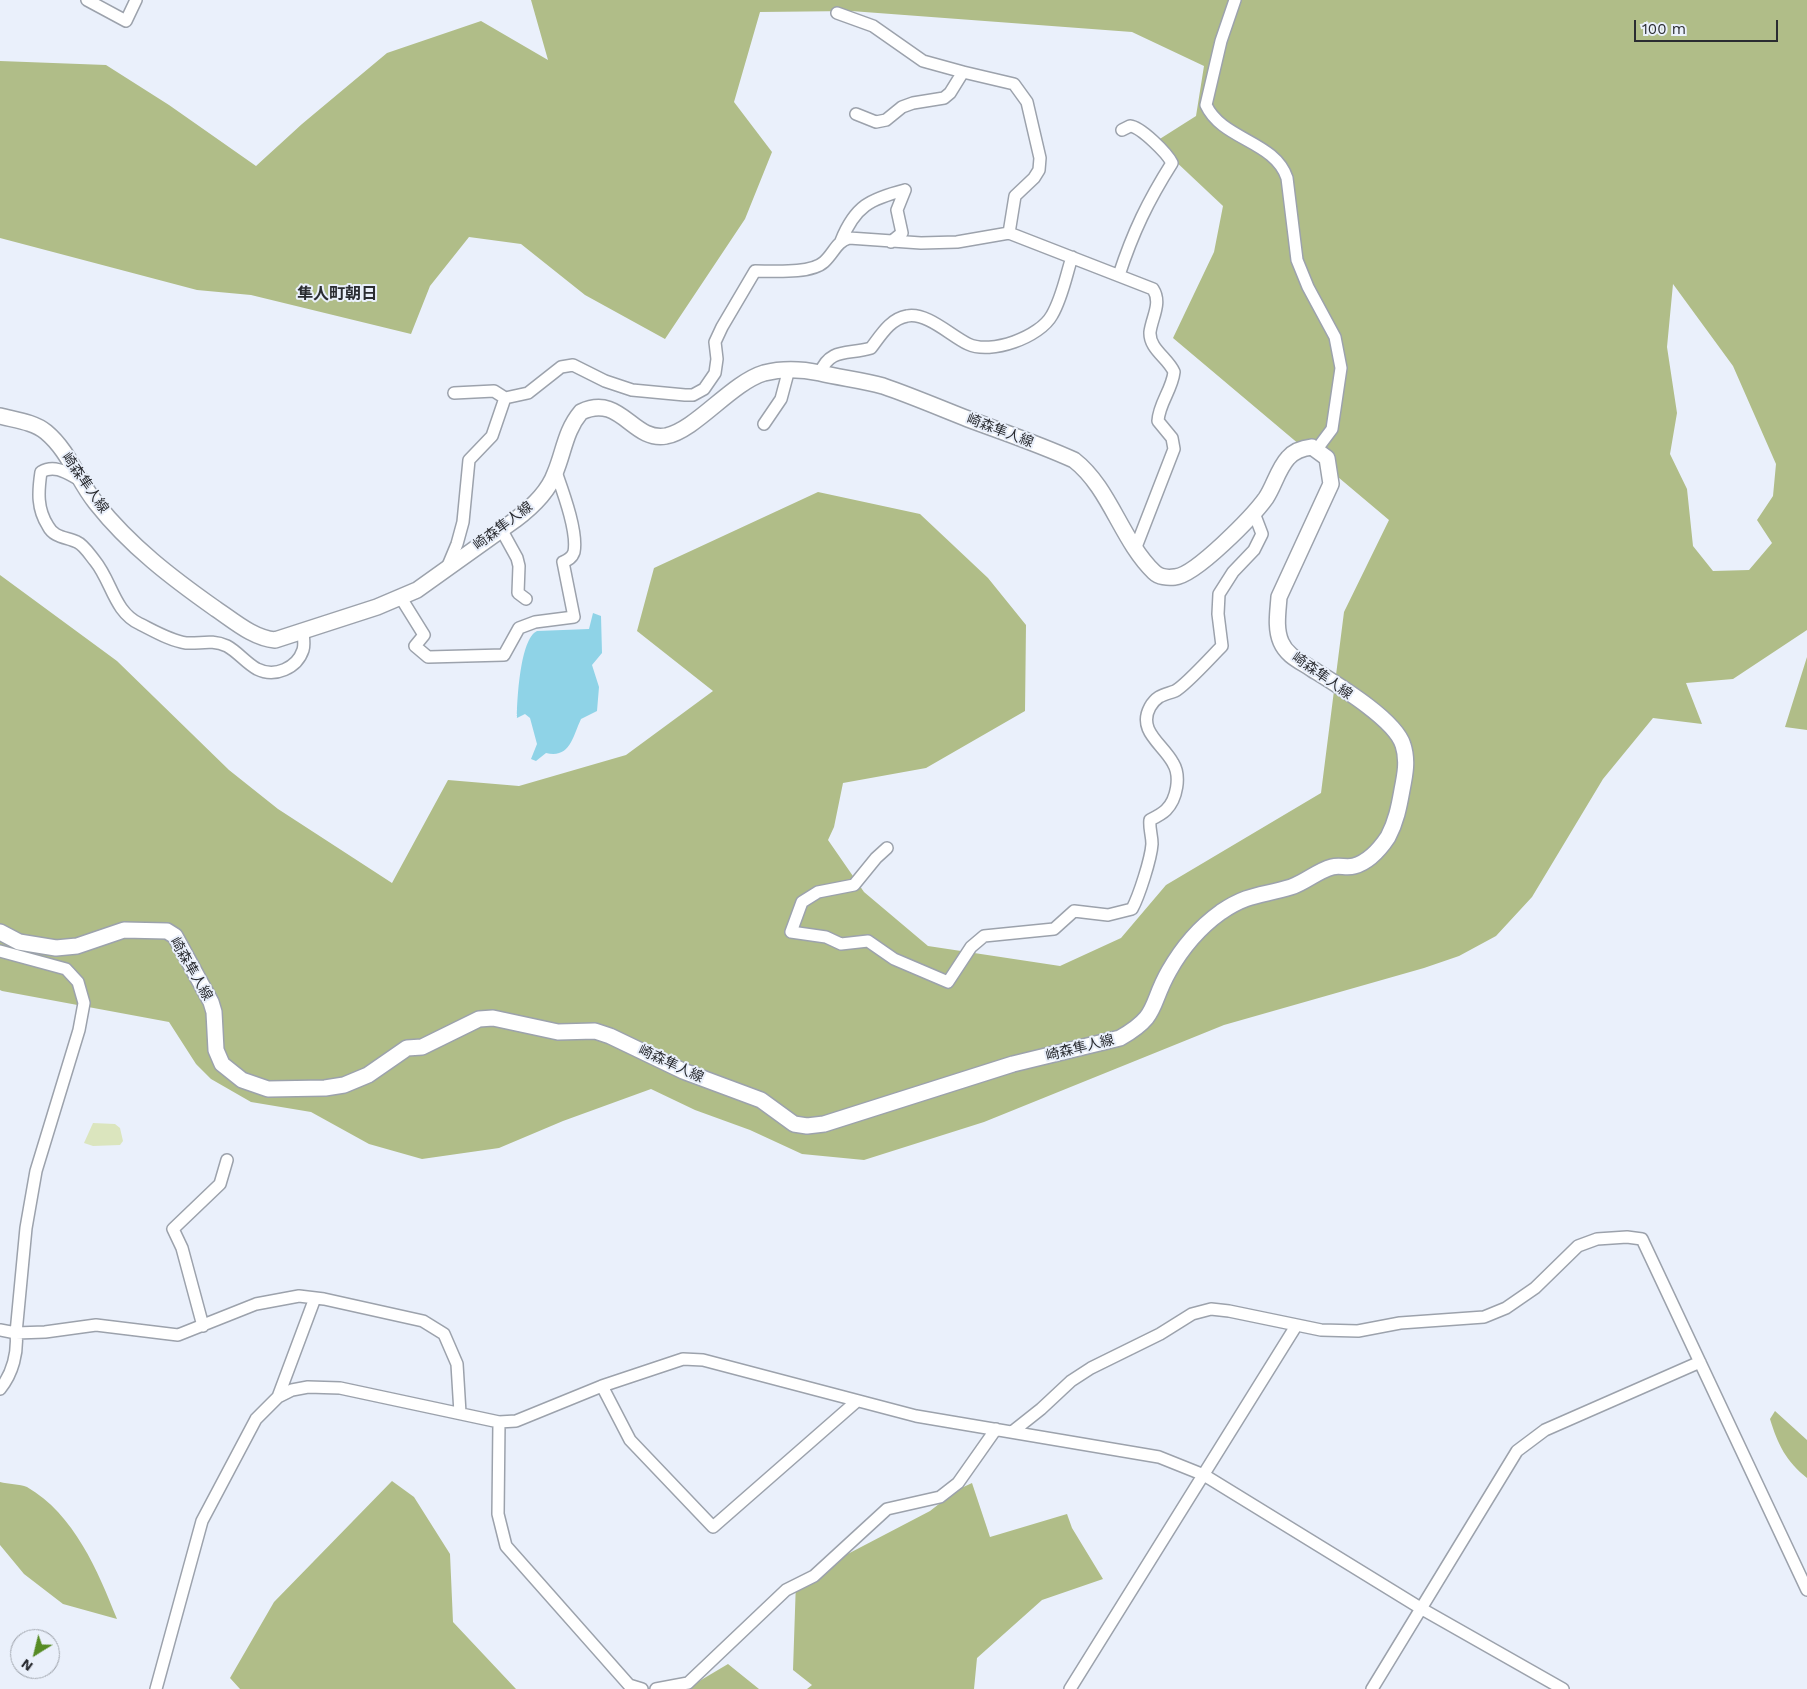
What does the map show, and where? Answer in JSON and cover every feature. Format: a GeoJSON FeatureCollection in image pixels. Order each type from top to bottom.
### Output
{"type":"FeatureCollection","features":[{"type":"Feature","properties":{"kind":"main road","name":"崎森隼人線"},"geometry":{"type":"LineString","coordinates":[[0,416],[27,422],[45,431],[67,456],[80,480],[96,503],[156,565],[239,625],[263,639],[275,640],[401,598],[417,590],[530,508],[547,488],[556,472],[572,424],[581,412],[598,407],[613,410],[644,432],[655,436],[664,436],[682,429],[748,381],[763,373],[789,368],[849,377],[883,386],[1074,460],[1084,468],[1154,573],[1168,578],[1190,572],[1254,513],[1266,497],[1288,458],[1306,448],[1317,449],[1327,458],[1332,484],[1279,597],[1277,617],[1279,635],[1282,644],[1293,658],[1311,668],[1395,729],[1404,745],[1406,762],[1394,824],[1378,851],[1354,866],[1334,866],[1316,873],[1291,887],[1245,897],[1219,914],[1187,944],[1178,956],[1168,973],[1154,1010],[1144,1023],[1120,1038],[1013,1064],[824,1124],[807,1126],[794,1124],[761,1100],[683,1071],[596,1031],[558,1032],[492,1018],[479,1018],[422,1048],[407,1048],[368,1075],[344,1085],[325,1088],[268,1089],[242,1080],[222,1064],[216,1050],[214,1012],[211,1002],[175,936],[168,931],[124,930],[66,948],[19,942],[0,932]]}},
{"type":"Feature","properties":{"kind":"street"},"geometry":{"type":"LineString","coordinates":[[87,0],[126,21],[136,0]]}},
{"type":"Feature","properties":{"kind":"street"},"geometry":{"type":"LineString","coordinates":[[1235,0],[1221,41],[1206,105],[1215,118],[1226,128],[1249,140],[1283,165],[1287,178],[1298,260],[1308,287],[1335,337],[1341,368],[1332,429],[1317,449]]}},
{"type":"Feature","properties":{"kind":"street"},"geometry":{"type":"LineString","coordinates":[[837,13],[873,26],[923,61],[1014,84],[1027,102],[1040,158],[1039,170],[1034,178],[1015,196],[1009,233]]}},
{"type":"Feature","properties":{"kind":"street"},"geometry":{"type":"LineString","coordinates":[[856,114],[876,122],[886,120],[902,107],[912,103],[944,98],[950,93],[963,72]]}},
{"type":"Feature","properties":{"kind":"street"},"geometry":{"type":"LineString","coordinates":[[1119,275],[1148,202],[1172,163],[1168,156],[1141,129],[1130,126],[1122,130]]}},
{"type":"Feature","properties":{"kind":"street"},"geometry":{"type":"LineString","coordinates":[[454,393],[494,392],[504,398],[528,393],[560,367],[573,365],[605,381],[632,390],[693,395],[704,389],[714,373],[717,359],[715,342],[755,271],[797,270],[824,263],[841,241],[852,217],[864,205],[874,199],[905,190],[897,210],[902,233],[891,242]]}},
{"type":"Feature","properties":{"kind":"street"},"geometry":{"type":"LineString","coordinates":[[841,241],[860,238],[891,242],[957,242],[1009,233],[1153,289],[1158,301],[1150,333],[1151,342],[1174,372],[1174,379],[1158,412],[1158,421],[1172,438],[1174,449],[1136,547]]}},
{"type":"Feature","properties":{"kind":"street"},"geometry":{"type":"LineString","coordinates":[[820,373],[824,362],[833,356],[872,348],[893,320],[907,316],[927,320],[970,345],[986,349],[1012,343],[1044,324],[1052,315],[1072,257]]}},
{"type":"Feature","properties":{"kind":"street"},"geometry":{"type":"LineString","coordinates":[[764,424],[781,399],[789,368]]}},
{"type":"Feature","properties":{"kind":"street"},"geometry":{"type":"LineString","coordinates":[[447,568],[457,544],[462,522],[469,460],[492,436],[504,398]]}},
{"type":"Feature","properties":{"kind":"street"},"geometry":{"type":"LineString","coordinates":[[80,480],[61,470],[48,468],[41,472],[38,488],[40,511],[49,529],[60,537],[78,542],[97,564],[122,612],[138,623],[187,643],[202,641],[227,646],[258,670],[272,672],[289,669],[297,662],[304,648],[303,631]]}},
{"type":"Feature","properties":{"kind":"street"},"geometry":{"type":"LineString","coordinates":[[401,598],[424,635],[415,646],[428,657],[504,655],[519,628],[542,620],[574,618],[563,562],[571,558],[574,552],[573,527],[556,472]]}},
{"type":"Feature","properties":{"kind":"street"},"geometry":{"type":"LineString","coordinates":[[886,848],[854,885],[818,892],[802,902],[791,932],[826,937],[842,944],[868,941],[894,959],[948,982],[971,947],[984,936],[1054,929],[1074,911],[1108,915],[1132,909],[1138,897],[1152,844],[1149,829],[1150,820],[1166,810],[1174,797],[1176,785],[1174,763],[1151,736],[1146,719],[1150,707],[1160,694],[1176,690],[1222,646],[1218,614],[1219,594],[1233,572],[1254,550],[1262,534],[1254,513]]}},
{"type":"Feature","properties":{"kind":"street"},"geometry":{"type":"LineString","coordinates":[[501,529],[516,553],[519,566],[518,593],[526,599]]}},
{"type":"Feature","properties":{"kind":"street"},"geometry":{"type":"LineString","coordinates":[[0,951],[66,969],[78,982],[84,1003],[79,1030],[36,1171],[26,1228],[16,1333],[17,1347],[13,1366],[0,1389]]}},
{"type":"Feature","properties":{"kind":"street"},"geometry":{"type":"LineString","coordinates":[[203,1326],[182,1248],[173,1229],[220,1184],[227,1160]]}},
{"type":"Feature","properties":{"kind":"street"},"geometry":{"type":"LineString","coordinates":[[1012,1432],[1041,1409],[1071,1381],[1091,1368],[1160,1334],[1192,1314],[1211,1309],[1321,1330],[1358,1331],[1400,1323],[1484,1317],[1506,1308],[1534,1288],[1578,1246],[1597,1239],[1627,1237],[1642,1240],[1807,1590]]}},
{"type":"Feature","properties":{"kind":"street"},"geometry":{"type":"LineString","coordinates":[[0,1330],[16,1333],[45,1332],[96,1325],[178,1335],[256,1304],[299,1296],[315,1298],[423,1321],[444,1334],[457,1364],[460,1412]]}},
{"type":"Feature","properties":{"kind":"street"},"geometry":{"type":"LineString","coordinates":[[156,1689],[202,1521],[256,1419],[278,1396],[315,1298]]}},
{"type":"Feature","properties":{"kind":"street"},"geometry":{"type":"LineString","coordinates":[[1070,1689],[1296,1326]]}},
{"type":"Feature","properties":{"kind":"street"},"geometry":{"type":"LineString","coordinates":[[278,1396],[292,1390],[308,1387],[340,1388],[460,1412],[499,1422],[516,1420],[602,1386],[683,1359],[703,1360],[916,1416],[1159,1457],[1204,1475],[1422,1609],[1563,1689]]}},
{"type":"Feature","properties":{"kind":"street"},"geometry":{"type":"LineString","coordinates":[[1372,1689],[1517,1451],[1545,1430],[1700,1362]]}},
{"type":"Feature","properties":{"kind":"street"},"geometry":{"type":"LineString","coordinates":[[602,1386],[630,1440],[713,1526],[857,1401]]}},
{"type":"Feature","properties":{"kind":"street"},"geometry":{"type":"LineString","coordinates":[[499,1422],[498,1514],[506,1546],[629,1685],[642,1689]]}},
{"type":"Feature","properties":{"kind":"street"},"geometry":{"type":"LineString","coordinates":[[656,1689],[688,1683],[786,1590],[814,1576],[887,1509],[940,1497],[958,1483],[996,1429]]}},
{"type":"Feature","properties":{"kind":"green space"},"geometry":{"type":"Polygon","coordinates":[[[531,0],[1807,0],[1807,630],[1733,679],[1686,683],[1702,724],[1653,718],[1603,779],[1532,897],[1496,936],[1459,956],[1424,968],[1224,1025],[984,1122],[864,1160],[802,1154],[750,1130],[695,1110],[651,1089],[563,1121],[499,1148],[422,1159],[369,1144],[311,1112],[251,1102],[211,1079],[196,1064],[169,1022],[0,990],[0,575],[117,661],[229,770],[278,809],[392,883],[448,780],[519,786],[626,755],[713,691],[637,631],[654,568],[818,492],[920,514],[988,578],[1026,625],[1025,711],[926,768],[843,783],[834,827],[828,840],[864,892],[928,946],[1060,966],[1121,938],[1166,885],[1321,793],[1344,612],[1389,520],[1173,338],[1214,252],[1223,206],[1155,142],[1196,116],[1204,66],[1132,32],[851,11],[760,12],[734,102],[772,152],[745,219],[665,339],[585,295],[521,244],[469,237],[430,286],[411,334],[251,295],[197,290],[0,238],[0,61],[106,65],[169,105],[256,166],[302,124],[387,53],[481,21],[548,60],[531,0]],[[1673,284],[1667,347],[1677,413],[1670,454],[1687,489],[1693,546],[1713,571],[1749,570],[1772,543],[1757,520],[1773,496],[1776,464],[1733,366],[1673,284]]]}},
{"type":"Feature","properties":{"kind":"green space"},"geometry":{"type":"Polygon","coordinates":[[[1807,657],[1807,730],[1785,727],[1807,657]]]}},
{"type":"Feature","properties":{"kind":"green space"},"geometry":{"type":"Polygon","coordinates":[[[93,1123],[115,1124],[120,1128],[123,1141],[120,1145],[93,1146],[84,1143],[93,1123]]]}},
{"type":"Feature","properties":{"kind":"green space"},"geometry":{"type":"Polygon","coordinates":[[[1775,1411],[1807,1440],[1807,1478],[1788,1459],[1776,1437],[1770,1419],[1775,1411]]]}},
{"type":"Feature","properties":{"kind":"green space"},"geometry":{"type":"Polygon","coordinates":[[[392,1481],[414,1497],[450,1554],[453,1622],[516,1689],[240,1689],[230,1678],[274,1602],[392,1481]]]}},
{"type":"Feature","properties":{"kind":"green space"},"geometry":{"type":"Polygon","coordinates":[[[0,1482],[27,1487],[44,1498],[58,1512],[71,1528],[93,1563],[117,1619],[63,1604],[24,1574],[0,1545],[0,1482]]]}},
{"type":"Feature","properties":{"kind":"green space"},"geometry":{"type":"Polygon","coordinates":[[[972,1483],[990,1537],[1067,1514],[1072,1528],[1103,1579],[1042,1600],[977,1658],[974,1689],[807,1689],[812,1685],[793,1670],[796,1581],[930,1511],[957,1490],[972,1483]]]}},
{"type":"Feature","properties":{"kind":"green space"},"geometry":{"type":"Polygon","coordinates":[[[728,1664],[759,1689],[686,1689],[728,1664]]]}},
{"type":"Feature","properties":{"kind":"water"},"geometry":{"type":"Polygon","coordinates":[[[593,613],[601,616],[602,653],[592,665],[599,687],[597,711],[581,719],[570,745],[566,749],[560,753],[546,753],[536,761],[531,759],[537,744],[530,718],[525,714],[517,718],[523,658],[531,636],[537,631],[589,629],[593,613]]]}},
{"type":"Feature","properties":{"kind":"district","name":"隼人町朝日"},"geometry":{"type":"Point","coordinates":[337,294]}}]}
